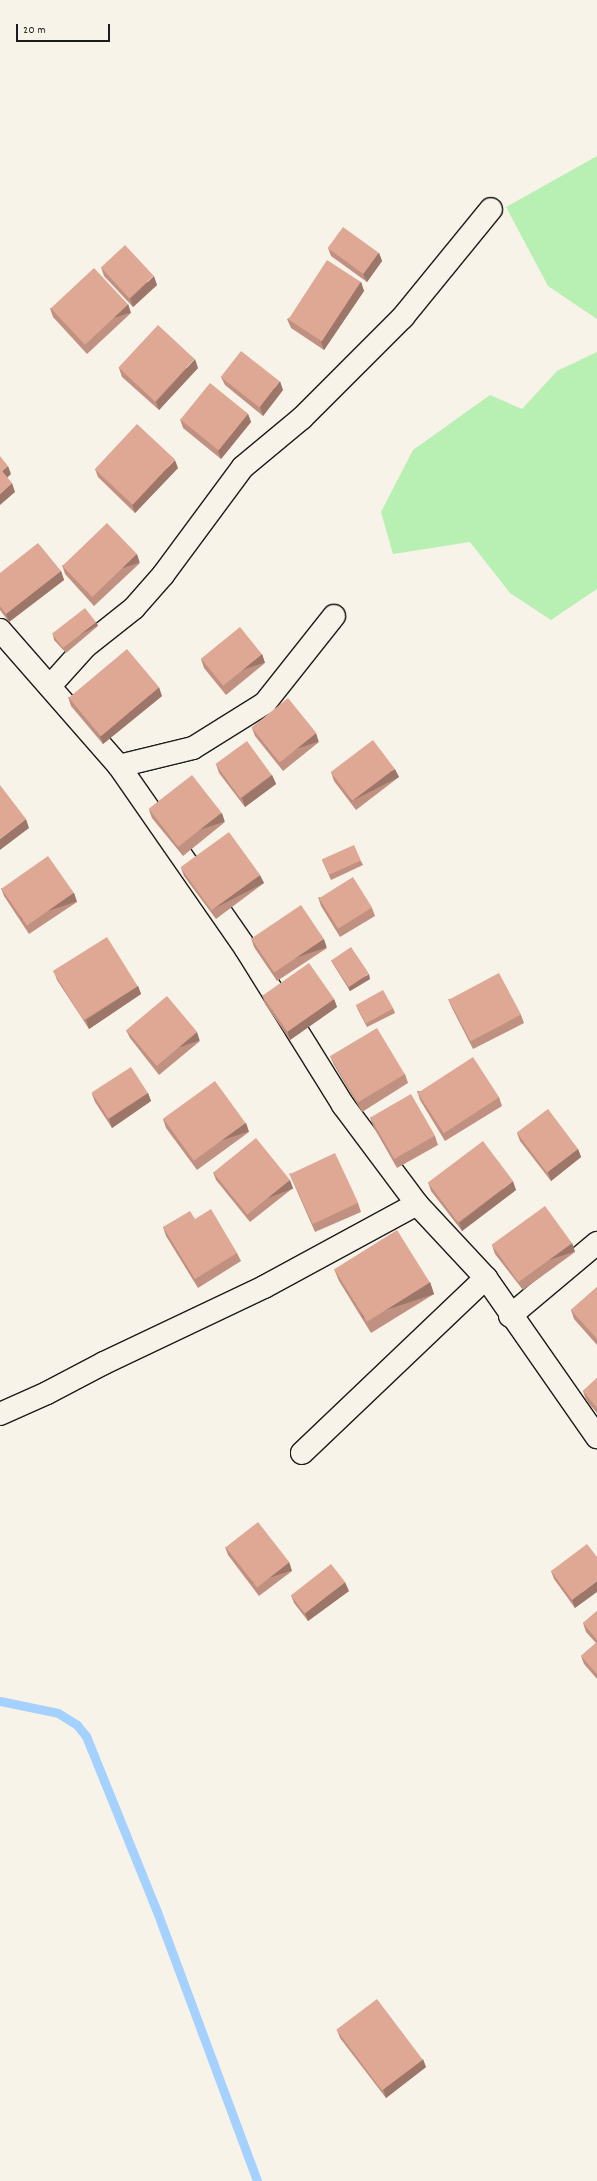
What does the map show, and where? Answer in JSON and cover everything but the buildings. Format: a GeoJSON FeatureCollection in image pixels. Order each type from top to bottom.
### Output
{"type":"FeatureCollection","features":[{"type":"Feature","properties":{"kind":"street"},"geometry":{"type":"LineString","coordinates":[[50,686],[85,647],[139,602],[162,575],[243,467],[302,418],[403,317],[491,209]]}},
{"type":"Feature","properties":{"kind":"street"},"geometry":{"type":"LineString","coordinates":[[119,766],[193,748],[265,703],[334,616]]}},
{"type":"Feature","properties":{"kind":"street"},"geometry":{"type":"LineString","coordinates":[[0,630],[119,766],[246,949],[343,1105],[417,1204],[486,1278],[510,1316],[597,1437]]}},
{"type":"Feature","properties":{"kind":"street"},"geometry":{"type":"LineString","coordinates":[[0,1414],[47,1394],[104,1363],[264,1287],[417,1204]]}},
{"type":"Feature","properties":{"kind":"street"},"geometry":{"type":"LineString","coordinates":[[510,1316],[597,1243]]}},
{"type":"Feature","properties":{"kind":"street"},"geometry":{"type":"LineString","coordinates":[[302,1453],[486,1278]]}},
{"type":"Feature","properties":{"kind":"green space"},"geometry":{"type":"Polygon","coordinates":[[[597,156],[597,319],[548,286],[506,207],[597,156]]]}},
{"type":"Feature","properties":{"kind":"green space"},"geometry":{"type":"Polygon","coordinates":[[[597,352],[597,589],[551,620],[510,593],[470,542],[393,554],[381,512],[413,450],[490,395],[522,409],[557,371],[597,352]]]}},
{"type":"Feature","properties":{"kind":"waterway"},"geometry":{"type":"LineString","coordinates":[[0,1701],[58,1713],[77,1725],[86,1736],[156,1909],[257,2181]]}}]}
